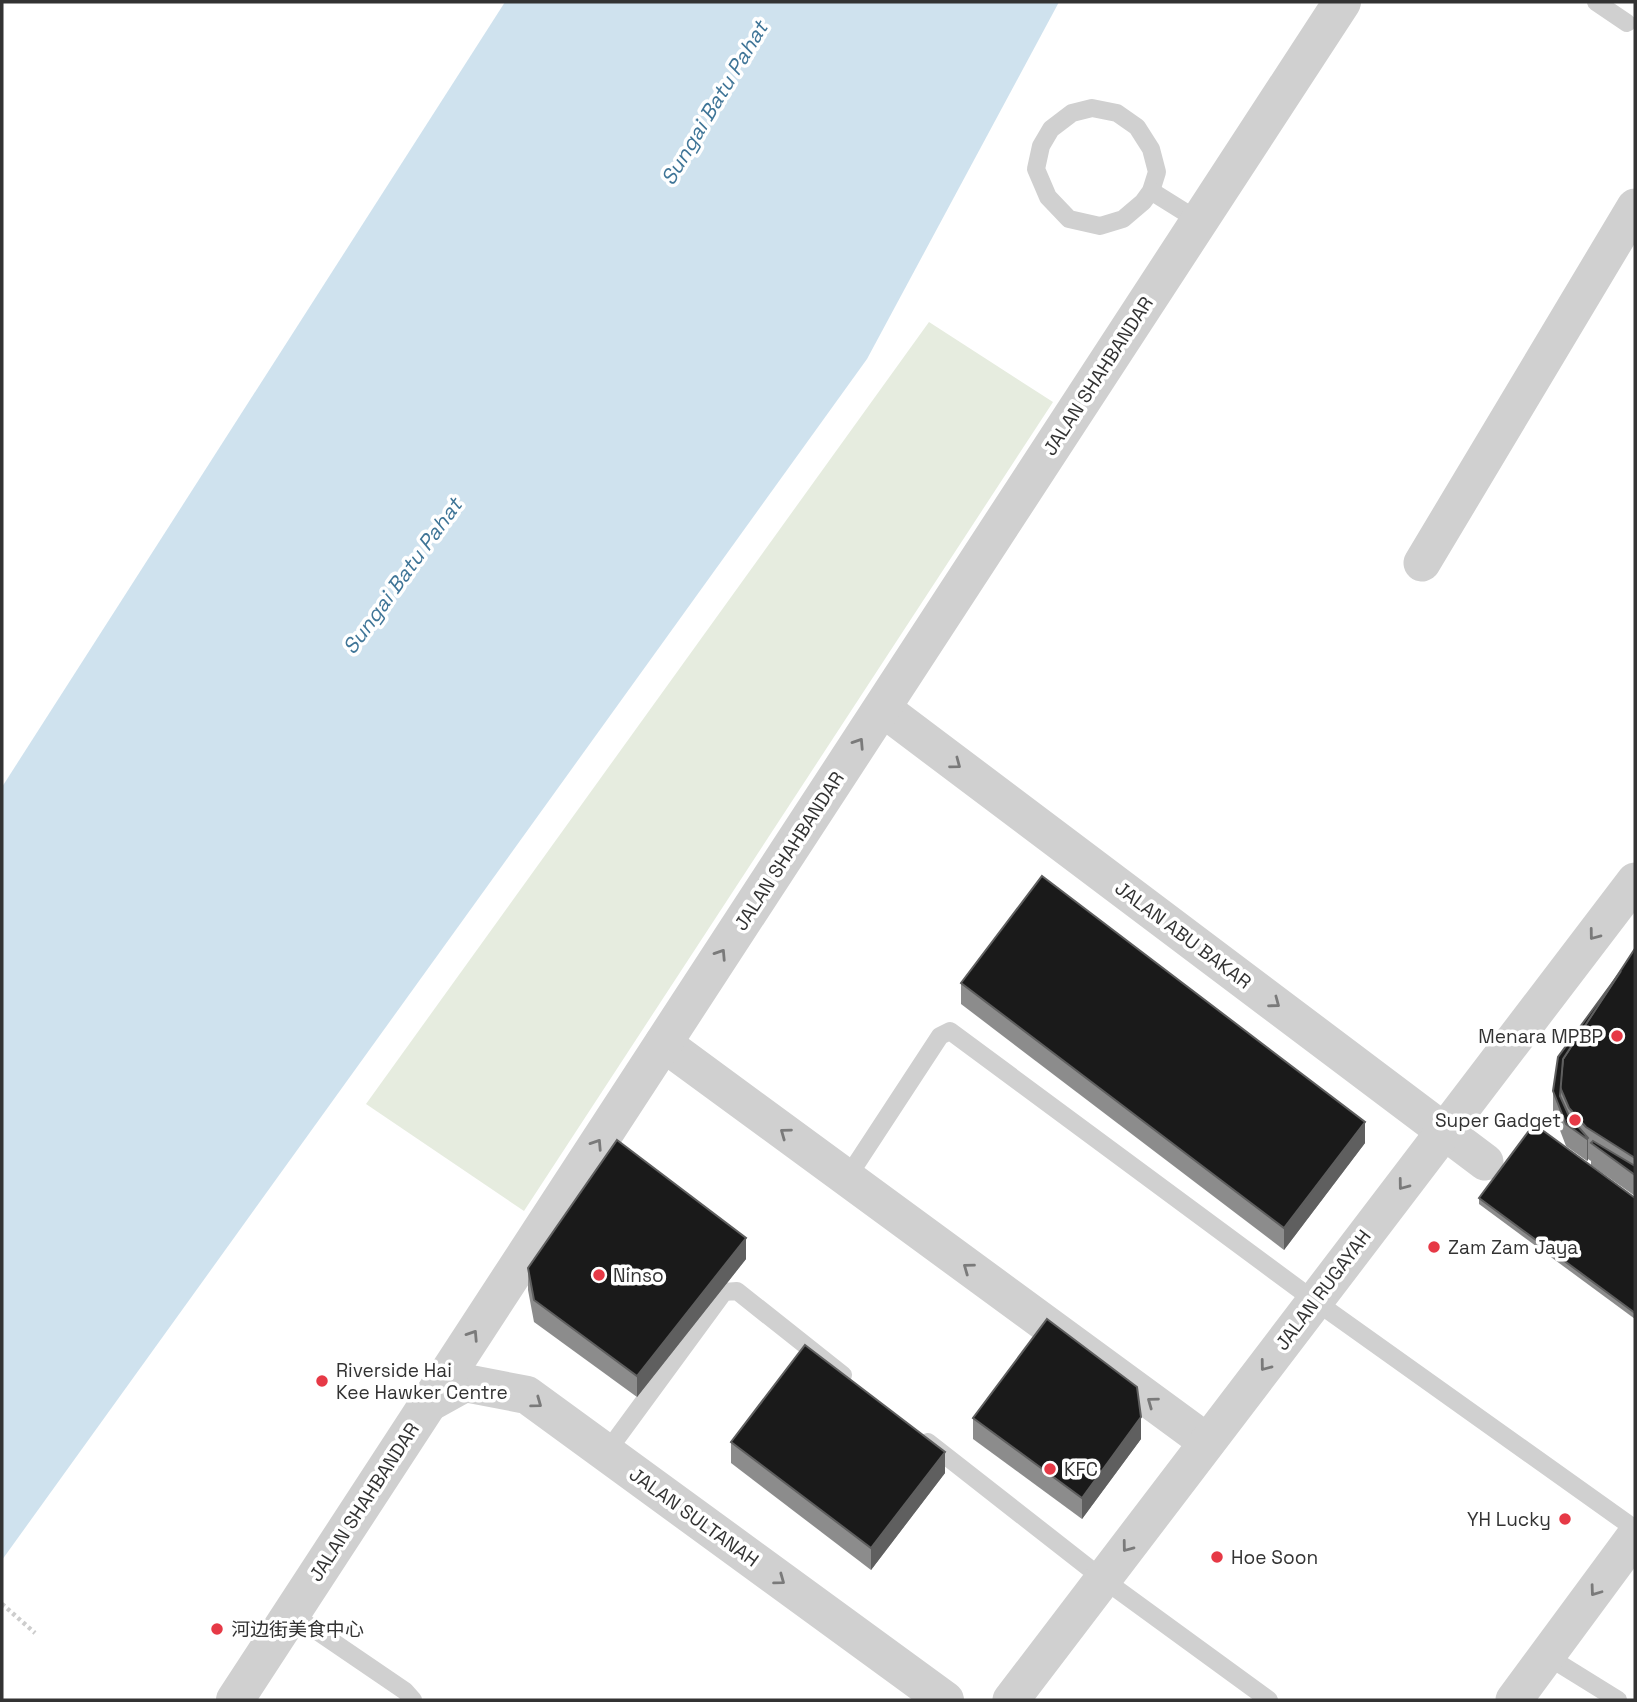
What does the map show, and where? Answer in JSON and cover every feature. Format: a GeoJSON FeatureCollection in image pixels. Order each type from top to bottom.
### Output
{"type":"FeatureCollection","features":[{"type":"Feature","properties":{"kind":"street","name":"JALAN SHAHBANDAR"},"geometry":{"type":"LineString","coordinates":[[236,1700],[1342,2]]}},
{"type":"Feature","properties":{"kind":"street"},"geometry":{"type":"LineString","coordinates":[[1422,563],[1635,207]]}},
{"type":"Feature","properties":{"kind":"street","name":"JALAN ABU BAKAR"},"geometry":{"type":"LineString","coordinates":[[882,708],[1485,1162]]}},
{"type":"Feature","properties":{"kind":"street","name":"JALAN RUGAYAH"},"geometry":{"type":"LineString","coordinates":[[1011,1700],[1635,881]]}},
{"type":"Feature","properties":{"kind":"street"},"geometry":{"type":"LineString","coordinates":[[663,1043],[1207,1442]]}},
{"type":"Feature","properties":{"kind":"street","name":"JALAN SULTANAH"},"geometry":{"type":"LineString","coordinates":[[429,1403],[465,1383],[527,1395],[945,1700]]}},
{"type":"Feature","properties":{"kind":"street"},"geometry":{"type":"LineString","coordinates":[[1514,1700],[1635,1536]]}},
{"type":"Feature","properties":{"kind":"lane"},"geometry":{"type":"LineString","coordinates":[[1596,2],[1627,23]]}},
{"type":"Feature","properties":{"kind":"lane"},"geometry":{"type":"LineString","coordinates":[[1092,108],[1118,113],[1137,127],[1152,149],[1157,172],[1151,191],[1143,202],[1123,219],[1100,226],[1069,219],[1048,197],[1036,169],[1041,146],[1051,130],[1072,113],[1092,108]]}},
{"type":"Feature","properties":{"kind":"lane"},"geometry":{"type":"LineString","coordinates":[[1151,191],[1199,221]]}},
{"type":"Feature","properties":{"kind":"lane"},"geometry":{"type":"LineString","coordinates":[[847,1178],[940,1035],[950,1031],[1315,1301],[1635,1528]]}},
{"type":"Feature","properties":{"kind":"lane"},"geometry":{"type":"LineString","coordinates":[[606,1453],[724,1292],[737,1291],[855,1384]]}},
{"type":"Feature","properties":{"kind":"lane"},"geometry":{"type":"LineString","coordinates":[[920,1435],[1103,1579],[1269,1700]]}},
{"type":"Feature","properties":{"kind":"lane"},"geometry":{"type":"LineString","coordinates":[[292,1614],[413,1700]]}},
{"type":"Feature","properties":{"kind":"lane"},"geometry":{"type":"LineString","coordinates":[[1547,1656],[1618,1700]]}},
{"type":"Feature","properties":{"kind":"path"},"geometry":{"type":"LineString","coordinates":[[2,1604],[35,1633]]}},
{"type":"Feature","properties":{"kind":"shaded area"},"geometry":{"type":"Polygon","coordinates":[[[929,322],[1053,402],[524,1211],[366,1104],[929,322]]]}},
{"type":"Feature","properties":{"kind":"water","name":"Sungai Batu Pahat"},"geometry":{"type":"Polygon","coordinates":[[[505,2],[1059,2],[867,359],[2,1560],[2,787],[505,2]]]}},
{"type":"Feature","properties":{"kind":"building"},"geometry":{"type":"Polygon","coordinates":[[[1042,876],[1365,1122],[1284,1228],[961,983],[1042,876]]]}},
{"type":"Feature","properties":{"kind":"building","name":"Menara MPBP"},"geometry":{"type":"Polygon","coordinates":[[[1634,950],[1635,1158],[1586,1127],[1569,1108],[1560,1087],[1563,1059],[1634,950]]]}},
{"type":"Feature","properties":{"kind":"building"},"geometry":{"type":"Polygon","coordinates":[[[1621,971],[1563,1059],[1560,1096],[1569,1116],[1587,1139],[1566,1124],[1553,1091],[1558,1057],[1621,971]]]}},
{"type":"Feature","properties":{"kind":"building"},"geometry":{"type":"Polygon","coordinates":[[[1534,1124],[1635,1198],[1635,1313],[1479,1198],[1534,1124]]]}},
{"type":"Feature","properties":{"kind":"building"},"geometry":{"type":"Polygon","coordinates":[[[617,1140],[746,1238],[637,1376],[534,1300],[528,1268],[617,1140]]]}},
{"type":"Feature","properties":{"kind":"building"},"geometry":{"type":"Polygon","coordinates":[[[1593,1141],[1635,1166],[1635,1175],[1591,1143],[1593,1141]]]}},
{"type":"Feature","properties":{"kind":"building"},"geometry":{"type":"Polygon","coordinates":[[[1047,1319],[1137,1387],[1141,1417],[1082,1498],[973,1418],[1047,1319]]]}},
{"type":"Feature","properties":{"kind":"building"},"geometry":{"type":"Polygon","coordinates":[[[805,1345],[945,1452],[871,1548],[731,1442],[805,1345]]]}},
{"type":"Feature","properties":{"kind":"place","name":"Menara MPBP"},"geometry":{"type":"Point","coordinates":[1617,1036]}},
{"type":"Feature","properties":{"kind":"place","name":"Super Gadget"},"geometry":{"type":"Point","coordinates":[1575,1120]}},
{"type":"Feature","properties":{"kind":"place","name":"Zam Zam Jaya"},"geometry":{"type":"Point","coordinates":[1434,1247]}},
{"type":"Feature","properties":{"kind":"place","name":"Ninso"},"geometry":{"type":"Point","coordinates":[599,1275]}},
{"type":"Feature","properties":{"kind":"place","name":"Riverside Hai Kee Hawker Centre"},"geometry":{"type":"Point","coordinates":[322,1381]}},
{"type":"Feature","properties":{"kind":"place","name":"KFC"},"geometry":{"type":"Point","coordinates":[1050,1469]}},
{"type":"Feature","properties":{"kind":"place","name":"YH Lucky"},"geometry":{"type":"Point","coordinates":[1565,1519]}},
{"type":"Feature","properties":{"kind":"place","name":"Hoe Soon"},"geometry":{"type":"Point","coordinates":[1217,1557]}},
{"type":"Feature","properties":{"kind":"place","name":"河边街美食中心"},"geometry":{"type":"Point","coordinates":[217,1629]}}]}
